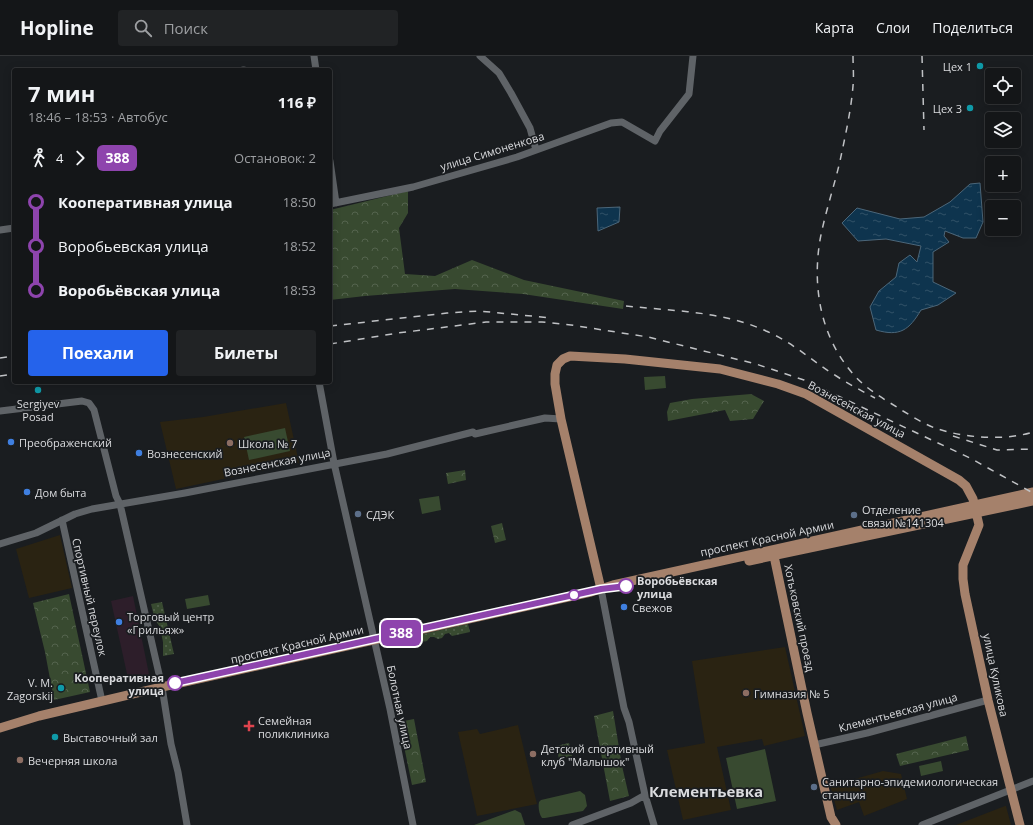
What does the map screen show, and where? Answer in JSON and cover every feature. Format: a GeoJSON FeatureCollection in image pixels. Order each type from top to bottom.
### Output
{"type":"FeatureCollection","features":[{"type":"Feature","properties":{"kind":"main road","name":"Вознесенская улица"},"geometry":{"type":"LineString","coordinates":[[561,419],[555,374],[557,365],[563,359],[570,356],[720,369],[778,384],[806,394],[959,480],[966,486],[973,499],[977,528]]}},
{"type":"Feature","properties":{"kind":"main road"},"geometry":{"type":"LineString","coordinates":[[561,419],[601,589]]}},
{"type":"Feature","properties":{"kind":"main road","name":"проспект Красной Армии"},"geometry":{"type":"LineString","coordinates":[[0,728],[39,716],[162,686],[290,659],[601,589],[613,585],[1033,492]]}},
{"type":"Feature","properties":{"kind":"main road","name":"проспект Красной Армии"},"geometry":{"type":"LineString","coordinates":[[601,589],[614,588],[774,556],[1033,501]]}},
{"type":"Feature","properties":{"kind":"main road","name":"улица Куликова"},"geometry":{"type":"LineString","coordinates":[[977,528],[963,565],[963,579],[989,703],[1020,825]]}},
{"type":"Feature","properties":{"kind":"main road","name":"Хотьковский проезд"},"geometry":{"type":"LineString","coordinates":[[774,556],[814,745],[831,817],[836,825]]}},
{"type":"Feature","properties":{"kind":"street"},"geometry":{"type":"LineString","coordinates":[[314,56],[316,68]]}},
{"type":"Feature","properties":{"kind":"street"},"geometry":{"type":"LineString","coordinates":[[480,56],[499,73],[511,93],[530,128],[536,150]]}},
{"type":"Feature","properties":{"kind":"street","name":"улица Симоненкова"},"geometry":{"type":"LineString","coordinates":[[333,204],[412,187],[517,157],[611,123],[622,122],[655,141],[660,131],[689,94],[693,56]]}},
{"type":"Feature","properties":{"kind":"street"},"geometry":{"type":"LineString","coordinates":[[332,190],[333,204]]}},
{"type":"Feature","properties":{"kind":"street"},"geometry":{"type":"LineString","coordinates":[[0,230],[12,228]]}},
{"type":"Feature","properties":{"kind":"street","name":"Болотная улица"},"geometry":{"type":"LineString","coordinates":[[319,384],[334,463],[390,709],[413,825]]}},
{"type":"Feature","properties":{"kind":"street"},"geometry":{"type":"LineString","coordinates":[[0,411],[82,401],[89,403],[94,410],[116,496],[120,504],[162,686],[170,744],[178,772],[188,825]]}},
{"type":"Feature","properties":{"kind":"street","name":"Вознесенская улица"},"geometry":{"type":"LineString","coordinates":[[0,544],[36,533],[62,520],[92,509],[185,493],[334,463],[388,454],[473,432],[475,434],[545,418],[561,419]]}},
{"type":"Feature","properties":{"kind":"street","name":"Спортивный переулок"},"geometry":{"type":"LineString","coordinates":[[62,520],[102,701]]}},
{"type":"Feature","properties":{"kind":"street"},"geometry":{"type":"LineString","coordinates":[[601,589],[624,708],[629,722],[645,795],[654,825]]}},
{"type":"Feature","properties":{"kind":"street","name":"Клементьевская улица"},"geometry":{"type":"LineString","coordinates":[[814,745],[989,703]]}},
{"type":"Feature","properties":{"kind":"street"},"geometry":{"type":"LineString","coordinates":[[922,825],[1033,781]]}},
{"type":"Feature","properties":{"kind":"street"},"geometry":{"type":"LineString","coordinates":[[572,825],[631,803],[645,795]]}},
{"type":"Feature","properties":{"kind":"shaded area","name":"Школа № 7"},"geometry":{"type":"Polygon","coordinates":[[[286,403],[299,463],[176,489],[160,422],[203,417],[286,403]]]}},
{"type":"Feature","properties":{"kind":"shaded area"},"geometry":{"type":"Polygon","coordinates":[[[60,535],[72,588],[29,598],[16,549],[60,535]]]}},
{"type":"Feature","properties":{"kind":"shaded area"},"geometry":{"type":"Polygon","coordinates":[[[133,596],[150,679],[129,683],[111,601],[133,596]]]}},
{"type":"Feature","properties":{"kind":"shaded area","name":"Гимназия № 5"},"geometry":{"type":"Polygon","coordinates":[[[785,647],[805,736],[764,746],[762,739],[717,747],[731,810],[683,820],[667,750],[705,743],[692,661],[785,647]]]}},
{"type":"Feature","properties":{"kind":"shaded area"},"geometry":{"type":"Polygon","coordinates":[[[518,725],[537,804],[477,816],[458,732],[477,729],[480,734],[518,725]]]}},
{"type":"Feature","properties":{"kind":"shaded area"},"geometry":{"type":"Polygon","coordinates":[[[883,771],[901,774],[907,799],[864,816],[859,802],[837,810],[830,786],[883,771]]]}},
{"type":"Feature","properties":{"kind":"shaded area"},"geometry":{"type":"Polygon","coordinates":[[[1005,806],[1011,825],[956,825],[1005,806]]]}},
{"type":"Feature","properties":{"kind":"green space"},"geometry":{"type":"Polygon","coordinates":[[[408,191],[408,213],[399,228],[405,274],[435,276],[472,260],[524,280],[624,301],[623,309],[523,294],[455,289],[332,300],[332,210],[408,191]]]}},
{"type":"Feature","properties":{"kind":"green space"},"geometry":{"type":"Polygon","coordinates":[[[665,376],[666,388],[645,390],[644,377],[665,376]]]}},
{"type":"Feature","properties":{"kind":"green space"},"geometry":{"type":"Polygon","coordinates":[[[751,394],[764,401],[753,419],[730,421],[725,410],[668,421],[667,412],[670,403],[692,399],[751,394]]]}},
{"type":"Feature","properties":{"kind":"green space"},"geometry":{"type":"Polygon","coordinates":[[[285,428],[290,451],[249,460],[244,437],[285,428]]]}},
{"type":"Feature","properties":{"kind":"green space"},"geometry":{"type":"Polygon","coordinates":[[[465,470],[466,480],[448,484],[446,473],[465,470]]]}},
{"type":"Feature","properties":{"kind":"green space"},"geometry":{"type":"Polygon","coordinates":[[[439,496],[441,510],[422,514],[419,499],[439,496]]]}},
{"type":"Feature","properties":{"kind":"green space"},"geometry":{"type":"Polygon","coordinates":[[[502,523],[506,540],[495,543],[491,526],[502,523]]]}},
{"type":"Feature","properties":{"kind":"green space"},"geometry":{"type":"Polygon","coordinates":[[[69,594],[90,692],[54,700],[45,652],[33,603],[69,594]]]}},
{"type":"Feature","properties":{"kind":"green space"},"geometry":{"type":"Polygon","coordinates":[[[208,595],[210,605],[187,609],[185,599],[208,595]]]}},
{"type":"Feature","properties":{"kind":"green space"},"geometry":{"type":"Polygon","coordinates":[[[162,602],[174,654],[163,656],[163,642],[160,627],[155,620],[151,604],[162,602]]]}},
{"type":"Feature","properties":{"kind":"green space"},"geometry":{"type":"Polygon","coordinates":[[[468,624],[470,632],[452,636],[449,633],[445,634],[442,638],[438,639],[430,637],[427,641],[414,643],[406,638],[468,624]]]}},
{"type":"Feature","properties":{"kind":"green space"},"geometry":{"type":"Polygon","coordinates":[[[613,711],[622,766],[629,796],[610,801],[594,716],[613,711]]]}},
{"type":"Feature","properties":{"kind":"green space"},"geometry":{"type":"Polygon","coordinates":[[[414,719],[426,782],[412,785],[399,722],[414,719]]]}},
{"type":"Feature","properties":{"kind":"green space"},"geometry":{"type":"Polygon","coordinates":[[[966,736],[969,750],[900,766],[896,754],[966,736]]]}},
{"type":"Feature","properties":{"kind":"green space"},"geometry":{"type":"Polygon","coordinates":[[[569,743],[572,756],[559,759],[556,746],[569,743]]]}},
{"type":"Feature","properties":{"kind":"green space"},"geometry":{"type":"Polygon","coordinates":[[[765,749],[776,801],[737,809],[726,758],[765,749]]]}},
{"type":"Feature","properties":{"kind":"green space"},"geometry":{"type":"Polygon","coordinates":[[[941,761],[943,771],[921,776],[919,766],[941,761]]]}},
{"type":"Feature","properties":{"kind":"green space"},"geometry":{"type":"Polygon","coordinates":[[[580,791],[585,795],[587,806],[583,811],[545,818],[542,818],[540,815],[539,802],[541,800],[580,791]]]}},
{"type":"Feature","properties":{"kind":"green space"},"geometry":{"type":"Polygon","coordinates":[[[515,810],[521,813],[525,825],[474,825],[515,810]]]}},
{"type":"Feature","properties":{"kind":"water"},"geometry":{"type":"Polygon","coordinates":[[[980,183],[983,222],[976,238],[963,238],[945,231],[944,236],[949,242],[933,252],[933,282],[956,293],[938,305],[921,310],[912,323],[903,330],[891,333],[876,330],[870,307],[879,291],[896,277],[899,263],[910,255],[917,262],[921,246],[886,239],[858,241],[842,223],[857,208],[900,219],[924,217],[950,202],[970,184],[980,183]]]}},
{"type":"Feature","properties":{"kind":"water"},"geometry":{"type":"Polygon","coordinates":[[[620,207],[619,222],[598,231],[597,208],[620,207]]]}},
{"type":"Feature","properties":{"kind":"railway"},"geometry":{"type":"LineString","coordinates":[[853,56],[853,82],[849,114],[840,161],[822,230],[818,258],[817,276],[822,312],[834,345],[843,361],[859,380],[903,411],[931,426],[958,434],[984,437],[1010,437],[1033,432]]}},
{"type":"Feature","properties":{"kind":"railway"},"geometry":{"type":"LineString","coordinates":[[922,56],[924,130]]}},
{"type":"Feature","properties":{"kind":"railway"},"geometry":{"type":"LineString","coordinates":[[626,306],[697,313],[732,319],[750,324],[775,335],[836,376],[875,398]]}},
{"type":"Feature","properties":{"kind":"railway"},"geometry":{"type":"LineString","coordinates":[[332,326],[447,313],[479,311],[552,318]]}},
{"type":"Feature","properties":{"kind":"railway"},"geometry":{"type":"LineString","coordinates":[[332,344],[398,333],[486,322],[542,322],[648,337],[756,364],[804,380],[970,458],[1033,493]]}},
{"type":"Feature","properties":{"kind":"railway"},"geometry":{"type":"LineString","coordinates":[[0,358],[12,356]]}},
{"type":"Feature","properties":{"kind":"railway"},"geometry":{"type":"LineString","coordinates":[[0,376],[12,374]]}},
{"type":"Feature","properties":{"kind":"railway"},"geometry":{"type":"LineString","coordinates":[[953,436],[997,450],[1033,449]]}},
{"type":"Feature","properties":{"kind":"bus line","name":"388"},"geometry":{"type":"LineString","coordinates":[[175,683],[290,659],[601,589],[626,586]]}},
{"type":"Feature","properties":{"kind":"place","name":"Цех 1"},"geometry":{"type":"Point","coordinates":[980,66]}},
{"type":"Feature","properties":{"kind":"place","name":"Цех 3"},"geometry":{"type":"Point","coordinates":[970,108]}},
{"type":"Feature","properties":{"kind":"place","name":"Sergiyev Posad"},"geometry":{"type":"Point","coordinates":[38,390]}},
{"type":"Feature","properties":{"kind":"place","name":"Преображенский"},"geometry":{"type":"Point","coordinates":[11,442]}},
{"type":"Feature","properties":{"kind":"place","name":"Школа № 7"},"geometry":{"type":"Point","coordinates":[230,443]}},
{"type":"Feature","properties":{"kind":"place","name":"Вознесенский"},"geometry":{"type":"Point","coordinates":[139,453]}},
{"type":"Feature","properties":{"kind":"place","name":"Дом быта"},"geometry":{"type":"Point","coordinates":[27,492]}},
{"type":"Feature","properties":{"kind":"place","name":"СДЭК"},"geometry":{"type":"Point","coordinates":[358,514]}},
{"type":"Feature","properties":{"kind":"place","name":"Отделение связи №141304"},"geometry":{"type":"Point","coordinates":[854,515]}},
{"type":"Feature","properties":{"kind":"place","name":"Воробьёвская улица"},"geometry":{"type":"Point","coordinates":[626,586]}},
{"type":"Feature","properties":{"kind":"place","name":"Свежов"},"geometry":{"type":"Point","coordinates":[624,607]}},
{"type":"Feature","properties":{"kind":"place","name":"Торговый центр «Грильяж»"},"geometry":{"type":"Point","coordinates":[119,622]}},
{"type":"Feature","properties":{"kind":"place","name":"Кооперативная улица"},"geometry":{"type":"Point","coordinates":[175,683]}},
{"type":"Feature","properties":{"kind":"place","name":"V. M. Zagorskij"},"geometry":{"type":"Point","coordinates":[61,688]}},
{"type":"Feature","properties":{"kind":"place","name":"Гимназия № 5"},"geometry":{"type":"Point","coordinates":[746,693]}},
{"type":"Feature","properties":{"kind":"place","name":"Семейная поликлиника"},"geometry":{"type":"Point","coordinates":[249,726]}},
{"type":"Feature","properties":{"kind":"place","name":"Выставочный зал"},"geometry":{"type":"Point","coordinates":[55,737]}},
{"type":"Feature","properties":{"kind":"place","name":"Детский спортивный клуб \"Малышок\""},"geometry":{"type":"Point","coordinates":[533,754]}},
{"type":"Feature","properties":{"kind":"place","name":"Вечерняя школа"},"geometry":{"type":"Point","coordinates":[20,760]}},
{"type":"Feature","properties":{"kind":"place","name":"Санитарно-эпидемиологическая станция"},"geometry":{"type":"Point","coordinates":[814,787]}},
{"type":"Feature","properties":{"kind":"district","name":"Клементьевка"},"geometry":{"type":"Point","coordinates":[706,791]}}]}
